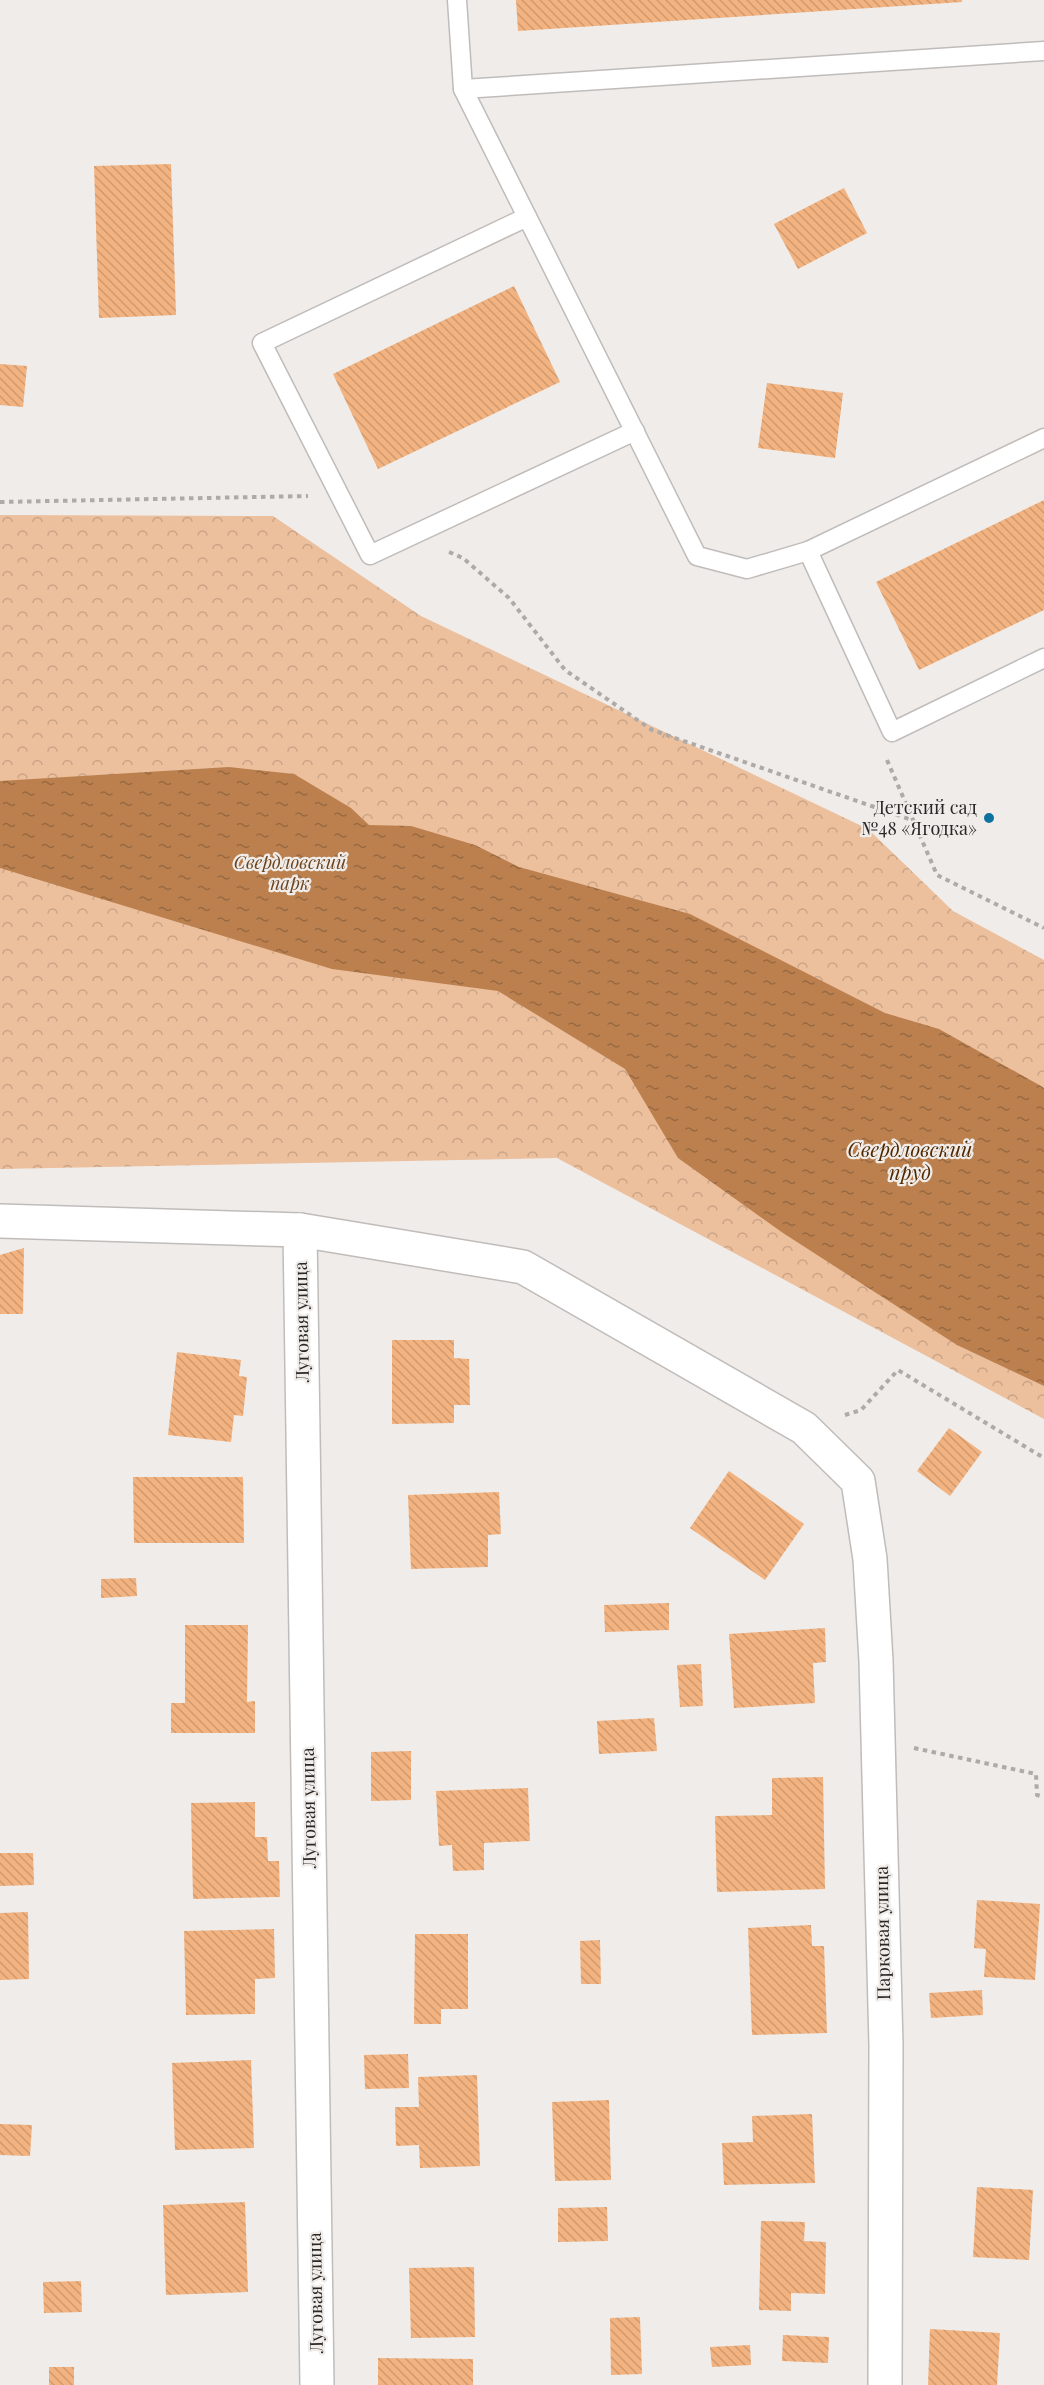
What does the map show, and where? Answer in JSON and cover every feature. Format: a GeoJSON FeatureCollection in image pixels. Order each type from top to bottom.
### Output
{"type":"FeatureCollection","features":[{"type":"Feature","properties":{"kind":"street"},"geometry":{"type":"LineString","coordinates":[[0,1221],[300,1230],[523,1267],[804,1428]]}},
{"type":"Feature","properties":{"kind":"street","name":"Луговая улица"},"geometry":{"type":"LineString","coordinates":[[300,1230],[317,2385]]}},
{"type":"Feature","properties":{"kind":"street","name":"Парковая улица"},"geometry":{"type":"LineString","coordinates":[[804,1428],[858,1481],[870,1559],[878,1740],[885,2045],[885,2385]]}},
{"type":"Feature","properties":{"kind":"lane"},"geometry":{"type":"LineString","coordinates":[[457,0],[463,89],[697,556],[747,569],[808,551],[1044,438]]}},
{"type":"Feature","properties":{"kind":"lane"},"geometry":{"type":"LineString","coordinates":[[463,89],[1044,51]]}},
{"type":"Feature","properties":{"kind":"lane"},"geometry":{"type":"LineString","coordinates":[[527,217],[262,343],[370,555],[634,431]]}},
{"type":"Feature","properties":{"kind":"lane"},"geometry":{"type":"LineString","coordinates":[[808,551],[892,732],[1044,658]]}},
{"type":"Feature","properties":{"kind":"path"},"geometry":{"type":"LineString","coordinates":[[0,502],[339,495]]}},
{"type":"Feature","properties":{"kind":"path"},"geometry":{"type":"LineString","coordinates":[[413,535],[463,558],[509,598],[565,670],[652,730],[912,820]]}},
{"type":"Feature","properties":{"kind":"path"},"geometry":{"type":"LineString","coordinates":[[892,732],[886,762],[937,875],[1044,928]]}},
{"type":"Feature","properties":{"kind":"path"},"geometry":{"type":"LineString","coordinates":[[804,1428],[861,1410],[898,1370],[1044,1458]]}},
{"type":"Feature","properties":{"kind":"path"},"geometry":{"type":"LineString","coordinates":[[878,1740],[1036,1774],[1036,1795],[1044,1797]]}},
{"type":"Feature","properties":{"kind":"green space","name":"Свердловский парк"},"geometry":{"type":"Polygon","coordinates":[[[0,515],[273,516],[421,616],[868,829],[953,911],[1044,960],[1044,1419],[557,1158],[0,1169],[0,515]]]}},
{"type":"Feature","properties":{"kind":"water","name":"Свердловский пруд"},"geometry":{"type":"Polygon","coordinates":[[[229,767],[294,774],[351,808],[369,825],[411,826],[475,845],[519,867],[690,914],[885,1013],[939,1029],[1044,1088],[1044,1386],[957,1345],[783,1233],[678,1158],[625,1069],[498,991],[332,969],[0,868],[0,781],[229,767]]]}},
{"type":"Feature","properties":{"kind":"building"},"geometry":{"type":"Polygon","coordinates":[[[516,0],[962,0],[962,2],[518,31],[516,0]]]}},
{"type":"Feature","properties":{"kind":"building"},"geometry":{"type":"Polygon","coordinates":[[[171,164],[176,315],[99,318],[94,166],[171,164]]]}},
{"type":"Feature","properties":{"kind":"building"},"geometry":{"type":"Polygon","coordinates":[[[844,188],[867,233],[798,269],[774,224],[844,188]]]}},
{"type":"Feature","properties":{"kind":"building"},"geometry":{"type":"Polygon","coordinates":[[[514,286],[560,382],[378,469],[333,374],[514,286]]]}},
{"type":"Feature","properties":{"kind":"building"},"geometry":{"type":"Polygon","coordinates":[[[0,364],[27,366],[23,407],[0,405],[0,364]]]}},
{"type":"Feature","properties":{"kind":"building"},"geometry":{"type":"Polygon","coordinates":[[[767,383],[843,393],[835,458],[758,448],[767,383]]]}},
{"type":"Feature","properties":{"kind":"building"},"geometry":{"type":"Polygon","coordinates":[[[1044,500],[1044,610],[919,670],[876,582],[1044,500]]]}},
{"type":"Feature","properties":{"kind":"building"},"geometry":{"type":"Polygon","coordinates":[[[24,1248],[23,1314],[0,1314],[0,1255],[24,1248]]]}},
{"type":"Feature","properties":{"kind":"building"},"geometry":{"type":"Polygon","coordinates":[[[392,1340],[454,1340],[454,1358],[469,1359],[470,1405],[454,1405],[454,1423],[392,1424],[392,1340]]]}},
{"type":"Feature","properties":{"kind":"building"},"geometry":{"type":"Polygon","coordinates":[[[177,1352],[241,1360],[239,1376],[247,1377],[243,1416],[234,1415],[231,1442],[168,1435],[177,1352]]]}},
{"type":"Feature","properties":{"kind":"building"},"geometry":{"type":"Polygon","coordinates":[[[949,1428],[982,1452],[950,1496],[917,1471],[949,1428]]]}},
{"type":"Feature","properties":{"kind":"building"},"geometry":{"type":"Polygon","coordinates":[[[729,1471],[804,1524],[765,1580],[690,1528],[729,1471]]]}},
{"type":"Feature","properties":{"kind":"building"},"geometry":{"type":"Polygon","coordinates":[[[133,1477],[243,1477],[244,1543],[134,1543],[133,1477]]]}},
{"type":"Feature","properties":{"kind":"building"},"geometry":{"type":"Polygon","coordinates":[[[499,1492],[501,1534],[488,1535],[488,1567],[411,1569],[408,1495],[499,1492]]]}},
{"type":"Feature","properties":{"kind":"building"},"geometry":{"type":"Polygon","coordinates":[[[136,1578],[137,1596],[101,1598],[101,1579],[136,1578]]]}},
{"type":"Feature","properties":{"kind":"building"},"geometry":{"type":"Polygon","coordinates":[[[669,1603],[669,1630],[605,1632],[604,1605],[669,1603]]]}},
{"type":"Feature","properties":{"kind":"building"},"geometry":{"type":"Polygon","coordinates":[[[185,1625],[248,1625],[247,1702],[255,1701],[255,1733],[171,1733],[171,1703],[185,1703],[185,1625]]]}},
{"type":"Feature","properties":{"kind":"building"},"geometry":{"type":"Polygon","coordinates":[[[825,1628],[826,1662],[813,1663],[815,1703],[734,1708],[729,1634],[825,1628]]]}},
{"type":"Feature","properties":{"kind":"building"},"geometry":{"type":"Polygon","coordinates":[[[701,1664],[703,1706],[680,1707],[677,1665],[701,1664]]]}},
{"type":"Feature","properties":{"kind":"building"},"geometry":{"type":"Polygon","coordinates":[[[654,1718],[657,1751],[599,1754],[597,1721],[654,1718]]]}},
{"type":"Feature","properties":{"kind":"building"},"geometry":{"type":"Polygon","coordinates":[[[411,1751],[411,1800],[371,1801],[371,1752],[411,1751]]]}},
{"type":"Feature","properties":{"kind":"building"},"geometry":{"type":"Polygon","coordinates":[[[823,1777],[825,1889],[717,1892],[715,1816],[772,1815],[772,1778],[823,1777]]]}},
{"type":"Feature","properties":{"kind":"building"},"geometry":{"type":"Polygon","coordinates":[[[528,1788],[530,1841],[484,1843],[484,1870],[453,1871],[452,1845],[439,1846],[436,1791],[528,1788]]]}},
{"type":"Feature","properties":{"kind":"building"},"geometry":{"type":"Polygon","coordinates":[[[255,1802],[255,1837],[267,1837],[268,1861],[279,1861],[280,1897],[193,1899],[191,1803],[255,1802]]]}},
{"type":"Feature","properties":{"kind":"building"},"geometry":{"type":"Polygon","coordinates":[[[0,1853],[33,1853],[34,1885],[0,1886],[0,1853]]]}},
{"type":"Feature","properties":{"kind":"building"},"geometry":{"type":"Polygon","coordinates":[[[977,1900],[1040,1904],[1035,1980],[984,1977],[986,1949],[974,1948],[977,1900]]]}},
{"type":"Feature","properties":{"kind":"building"},"geometry":{"type":"Polygon","coordinates":[[[28,1912],[29,1979],[0,1980],[0,1913],[28,1912]]]}},
{"type":"Feature","properties":{"kind":"building"},"geometry":{"type":"Polygon","coordinates":[[[811,1925],[812,1946],[824,1946],[827,2033],[752,2035],[748,1928],[811,1925]]]}},
{"type":"Feature","properties":{"kind":"building"},"geometry":{"type":"Polygon","coordinates":[[[274,1929],[275,1978],[255,1979],[255,2014],[186,2015],[184,1931],[274,1929]]]}},
{"type":"Feature","properties":{"kind":"building"},"geometry":{"type":"Polygon","coordinates":[[[415,1934],[468,1934],[468,2009],[441,2009],[441,2024],[414,2024],[415,1934]]]}},
{"type":"Feature","properties":{"kind":"building"},"geometry":{"type":"Polygon","coordinates":[[[600,1940],[601,1984],[581,1984],[580,1941],[600,1940]]]}},
{"type":"Feature","properties":{"kind":"building"},"geometry":{"type":"Polygon","coordinates":[[[982,1990],[983,2015],[931,2018],[929,1993],[982,1990]]]}},
{"type":"Feature","properties":{"kind":"building"},"geometry":{"type":"Polygon","coordinates":[[[408,2054],[409,2088],[365,2089],[364,2055],[408,2054]]]}},
{"type":"Feature","properties":{"kind":"building"},"geometry":{"type":"Polygon","coordinates":[[[251,2060],[254,2148],[175,2150],[172,2063],[251,2060]]]}},
{"type":"Feature","properties":{"kind":"building"},"geometry":{"type":"Polygon","coordinates":[[[477,2075],[480,2166],[420,2168],[419,2145],[396,2146],[395,2107],[419,2107],[418,2077],[477,2075]]]}},
{"type":"Feature","properties":{"kind":"building"},"geometry":{"type":"Polygon","coordinates":[[[609,2100],[611,2180],[555,2181],[552,2102],[609,2100]]]}},
{"type":"Feature","properties":{"kind":"building"},"geometry":{"type":"Polygon","coordinates":[[[812,2114],[815,2183],[724,2185],[722,2143],[753,2142],[752,2116],[812,2114]]]}},
{"type":"Feature","properties":{"kind":"building"},"geometry":{"type":"Polygon","coordinates":[[[0,2124],[32,2125],[30,2156],[0,2155],[0,2124]]]}},
{"type":"Feature","properties":{"kind":"building"},"geometry":{"type":"Polygon","coordinates":[[[977,2187],[1033,2190],[1029,2260],[973,2257],[977,2187]]]}},
{"type":"Feature","properties":{"kind":"building"},"geometry":{"type":"Polygon","coordinates":[[[245,2202],[248,2292],[166,2295],[163,2205],[245,2202]]]}},
{"type":"Feature","properties":{"kind":"building"},"geometry":{"type":"Polygon","coordinates":[[[607,2207],[608,2241],[558,2242],[558,2208],[607,2207]]]}},
{"type":"Feature","properties":{"kind":"building"},"geometry":{"type":"Polygon","coordinates":[[[761,2221],[805,2222],[804,2241],[826,2242],[825,2294],[791,2293],[791,2311],[759,2310],[761,2221]]]}},
{"type":"Feature","properties":{"kind":"building"},"geometry":{"type":"Polygon","coordinates":[[[474,2267],[475,2337],[411,2338],[409,2268],[474,2267]]]}},
{"type":"Feature","properties":{"kind":"building"},"geometry":{"type":"Polygon","coordinates":[[[81,2281],[82,2312],[44,2313],[43,2282],[81,2281]]]}},
{"type":"Feature","properties":{"kind":"building"},"geometry":{"type":"Polygon","coordinates":[[[640,2317],[642,2374],[611,2375],[610,2318],[640,2317]]]}},
{"type":"Feature","properties":{"kind":"building"},"geometry":{"type":"Polygon","coordinates":[[[930,2329],[1000,2333],[997,2385],[928,2385],[930,2329]]]}},
{"type":"Feature","properties":{"kind":"building"},"geometry":{"type":"Polygon","coordinates":[[[783,2335],[829,2337],[828,2363],[782,2361],[783,2335]]]}},
{"type":"Feature","properties":{"kind":"building"},"geometry":{"type":"Polygon","coordinates":[[[750,2345],[751,2365],[712,2367],[710,2347],[750,2345]]]}},
{"type":"Feature","properties":{"kind":"building"},"geometry":{"type":"Polygon","coordinates":[[[378,2358],[473,2359],[473,2385],[378,2385],[378,2358]]]}},
{"type":"Feature","properties":{"kind":"building"},"geometry":{"type":"Polygon","coordinates":[[[49,2367],[74,2367],[74,2385],[49,2385],[49,2367]]]}},
{"type":"Feature","properties":{"kind":"place","name":"Детский сад №48 «Ягодка»"},"geometry":{"type":"Point","coordinates":[989,818]}}]}
